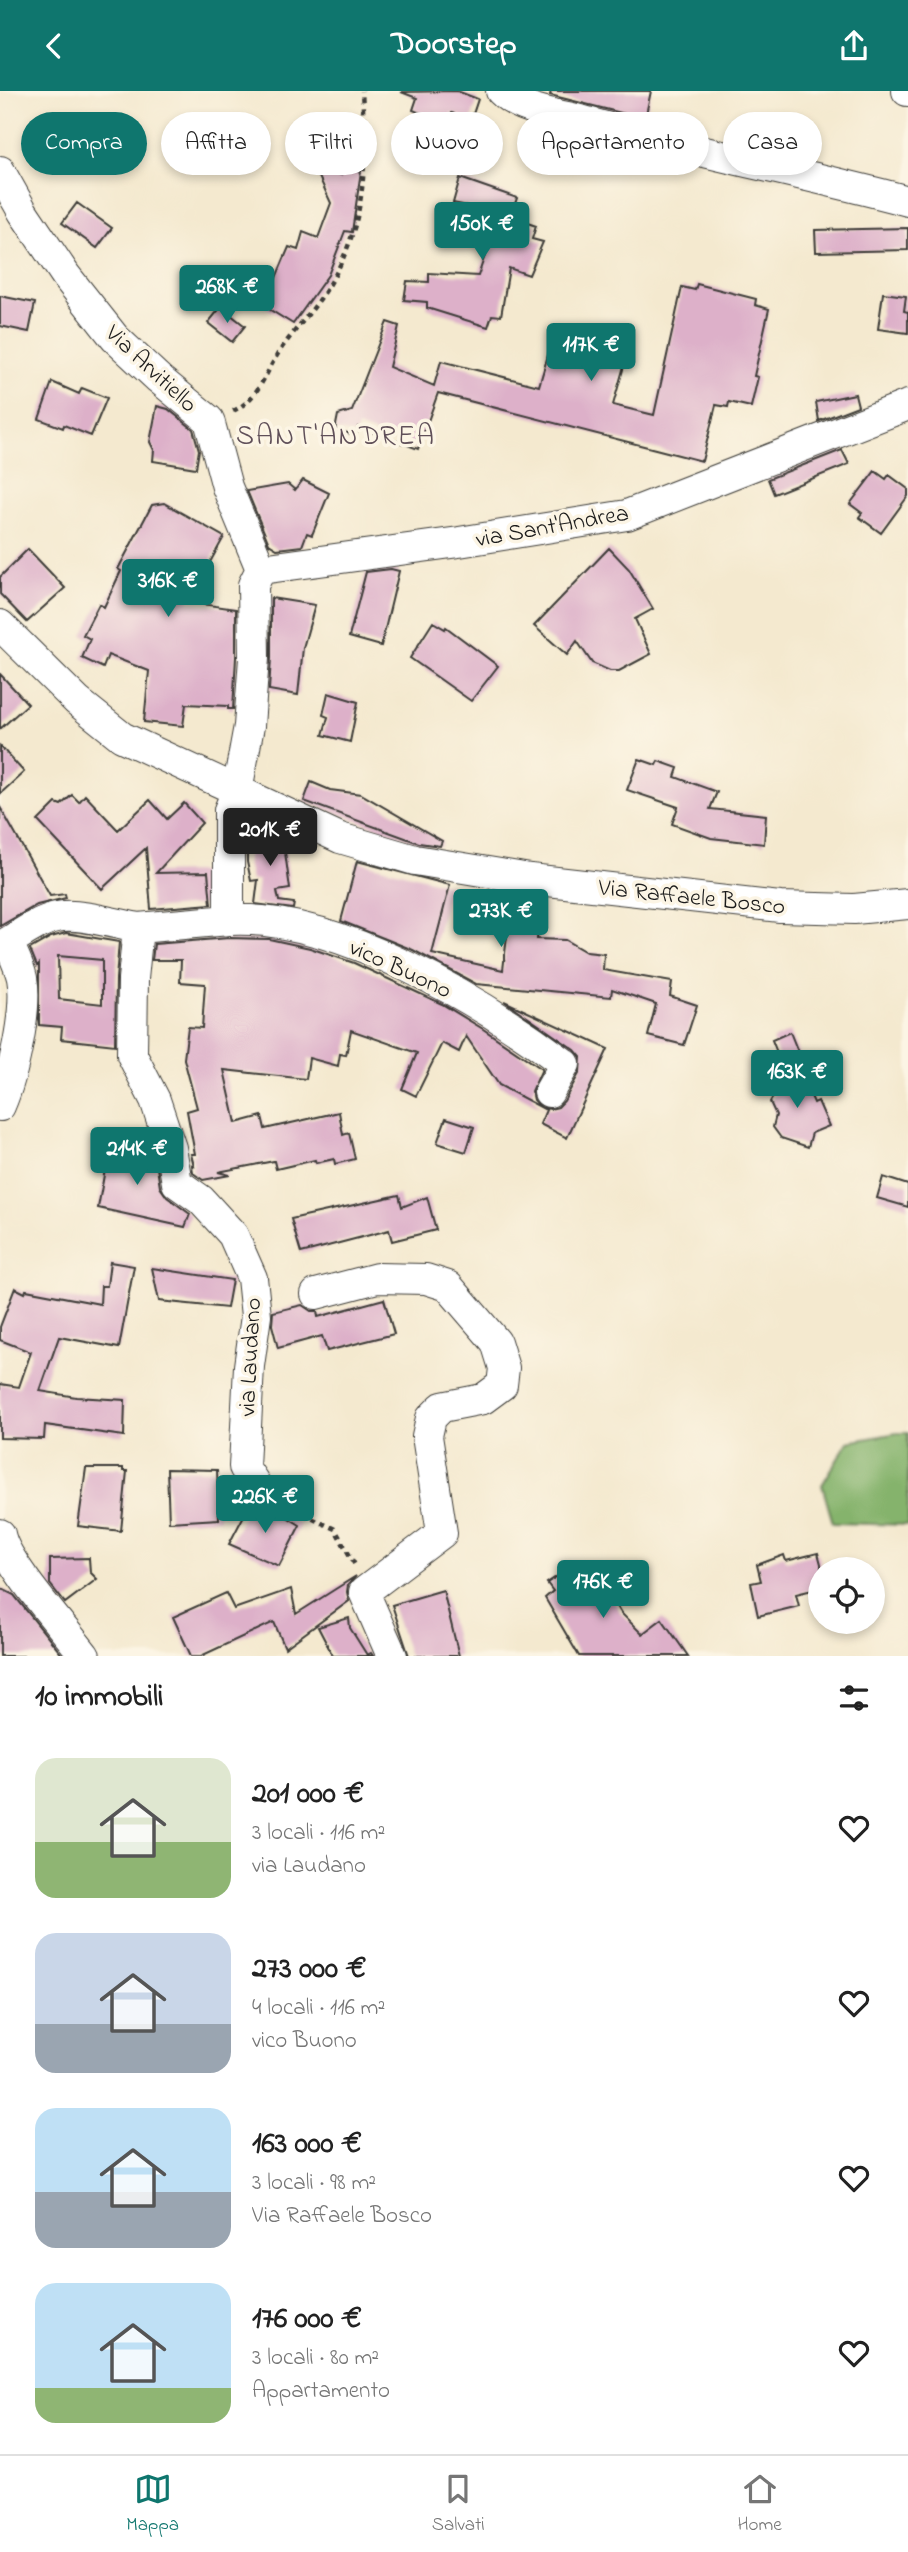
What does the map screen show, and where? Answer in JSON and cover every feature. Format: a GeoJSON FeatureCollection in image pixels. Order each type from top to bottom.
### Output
{"type":"FeatureCollection","features":[{"type":"Feature","properties":{"kind":"street"},"geometry":{"type":"LineString","coordinates":[[500,91],[522,104],[639,137],[783,169],[908,201]]}},
{"type":"Feature","properties":{"kind":"street","name":"Via Arvitiello"},"geometry":{"type":"LineString","coordinates":[[0,171],[23,212],[66,276],[115,338],[209,420],[227,487],[261,569]]}},
{"type":"Feature","properties":{"kind":"street","name":"via Sant'Andrea"},"geometry":{"type":"LineString","coordinates":[[261,569],[459,542],[627,515],[908,405]]}},
{"type":"Feature","properties":{"kind":"street"},"geometry":{"type":"LineString","coordinates":[[0,1106],[8,1088],[24,997],[22,978],[4,939],[59,916],[138,928],[229,920],[229,810],[237,791],[250,712],[254,658],[254,585],[261,569]]}},
{"type":"Feature","properties":{"kind":"street","name":"Via Raffaele Bosco"},"geometry":{"type":"LineString","coordinates":[[0,625],[77,701],[122,737],[340,838],[415,860],[530,879],[780,907],[854,909],[908,904]]}},
{"type":"Feature","properties":{"kind":"street","name":"vico Buono"},"geometry":{"type":"LineString","coordinates":[[229,920],[250,919],[323,933],[428,975],[543,1047],[565,1064],[549,1093]]}},
{"type":"Feature","properties":{"kind":"street","name":"via Laudano"},"geometry":{"type":"LineString","coordinates":[[138,928],[133,979],[132,1055],[155,1100],[171,1147],[177,1183],[201,1201],[233,1235],[252,1277],[256,1316],[249,1366],[244,1467],[263,1496]]}},
{"type":"Feature","properties":{"kind":"street"},"geometry":{"type":"LineString","coordinates":[[316,1294],[377,1278],[426,1279],[448,1286],[496,1342],[504,1368],[502,1385],[483,1399],[442,1407],[430,1418],[427,1436],[442,1533],[364,1592],[392,1656]]}},
{"type":"Feature","properties":{"kind":"street"},"geometry":{"type":"LineString","coordinates":[[0,1534],[1,1543],[13,1563],[85,1656]]}},
{"type":"Feature","properties":{"kind":"path"},"geometry":{"type":"LineString","coordinates":[[209,420],[242,407],[256,393],[281,349],[335,275],[357,221],[363,194],[365,165],[362,91]]}},
{"type":"Feature","properties":{"kind":"path"},"geometry":{"type":"LineString","coordinates":[[263,1496],[335,1529],[359,1573],[364,1592]]}},
{"type":"Feature","properties":{"kind":"green space"},"geometry":{"type":"Polygon","coordinates":[[[908,1433],[908,1525],[833,1523],[822,1485],[848,1442],[908,1433]]]}},
{"type":"Feature","properties":{"kind":"building"},"geometry":{"type":"Polygon","coordinates":[[[457,91],[478,99],[474,112],[418,112],[413,110],[417,98],[401,92],[457,91]]]}},
{"type":"Feature","properties":{"kind":"building"},"geometry":{"type":"Polygon","coordinates":[[[551,91],[651,91],[646,112],[617,112],[550,95],[551,91]]]}},
{"type":"Feature","properties":{"kind":"building"},"geometry":{"type":"Polygon","coordinates":[[[318,175],[360,175],[352,232],[345,231],[328,275],[293,324],[264,306],[289,247],[298,250],[303,232],[318,238],[331,203],[318,175]]]}},
{"type":"Feature","properties":{"kind":"building"},"geometry":{"type":"Polygon","coordinates":[[[460,178],[517,198],[510,217],[536,226],[532,239],[543,242],[529,275],[509,268],[501,316],[492,315],[488,327],[427,308],[427,302],[404,300],[407,281],[429,282],[429,273],[478,276],[497,220],[482,215],[483,209],[453,203],[460,178]]]}},
{"type":"Feature","properties":{"kind":"building"},"geometry":{"type":"Polygon","coordinates":[[[77,203],[112,228],[97,248],[62,223],[77,203]]]}},
{"type":"Feature","properties":{"kind":"building"},"geometry":{"type":"Polygon","coordinates":[[[908,228],[908,250],[816,252],[815,230],[908,228]]]}},
{"type":"Feature","properties":{"kind":"building"},"geometry":{"type":"Polygon","coordinates":[[[697,284],[756,299],[755,305],[769,309],[754,376],[758,377],[751,407],[729,402],[728,407],[716,405],[702,461],[438,393],[418,449],[358,427],[356,435],[335,430],[338,415],[352,411],[387,322],[399,326],[389,367],[434,386],[441,361],[539,386],[553,338],[626,359],[613,405],[654,415],[682,287],[695,290],[697,284]]]}},
{"type":"Feature","properties":{"kind":"building"},"geometry":{"type":"Polygon","coordinates":[[[883,293],[906,296],[904,311],[908,312],[908,333],[878,329],[883,293]]]}},
{"type":"Feature","properties":{"kind":"building"},"geometry":{"type":"Polygon","coordinates":[[[0,296],[35,303],[29,332],[0,326],[0,296]]]}},
{"type":"Feature","properties":{"kind":"building"},"geometry":{"type":"Polygon","coordinates":[[[221,307],[245,326],[232,342],[208,323],[221,307]]]}},
{"type":"Feature","properties":{"kind":"building"},"geometry":{"type":"Polygon","coordinates":[[[52,382],[79,394],[82,388],[107,398],[91,436],[39,419],[52,382]]]}},
{"type":"Feature","properties":{"kind":"building"},"geometry":{"type":"Polygon","coordinates":[[[855,394],[858,406],[819,421],[816,402],[855,394]]]}},
{"type":"Feature","properties":{"kind":"building"},"geometry":{"type":"Polygon","coordinates":[[[157,406],[168,409],[193,429],[199,450],[196,468],[153,461],[154,450],[150,442],[157,406]]]}},
{"type":"Feature","properties":{"kind":"building"},"geometry":{"type":"Polygon","coordinates":[[[842,450],[849,464],[774,494],[768,479],[842,450]]]}},
{"type":"Feature","properties":{"kind":"building"},"geometry":{"type":"Polygon","coordinates":[[[875,471],[886,479],[889,475],[908,489],[908,496],[881,533],[859,517],[862,513],[850,504],[875,471]]]}},
{"type":"Feature","properties":{"kind":"building"},"geometry":{"type":"Polygon","coordinates":[[[303,480],[329,493],[312,535],[307,533],[302,546],[277,549],[269,544],[247,491],[288,484],[295,490],[303,480]]]}},
{"type":"Feature","properties":{"kind":"building"},"geometry":{"type":"Polygon","coordinates":[[[164,503],[224,537],[188,602],[236,609],[233,709],[228,709],[228,706],[186,704],[183,726],[144,722],[149,671],[108,655],[103,668],[82,658],[90,639],[83,635],[99,604],[104,607],[121,571],[118,569],[152,505],[164,503]]]}},
{"type":"Feature","properties":{"kind":"building"},"geometry":{"type":"Polygon","coordinates":[[[609,548],[629,569],[653,609],[635,619],[651,654],[619,671],[610,671],[592,663],[577,641],[567,655],[534,626],[609,548]]]}},
{"type":"Feature","properties":{"kind":"building"},"geometry":{"type":"Polygon","coordinates":[[[28,549],[65,588],[27,622],[0,594],[0,577],[28,549]]]}},
{"type":"Feature","properties":{"kind":"building"},"geometry":{"type":"Polygon","coordinates":[[[391,569],[399,571],[381,646],[349,637],[366,572],[391,569]]]}},
{"type":"Feature","properties":{"kind":"building"},"geometry":{"type":"Polygon","coordinates":[[[271,598],[315,605],[303,648],[298,695],[269,690],[271,598]]]}},
{"type":"Feature","properties":{"kind":"building"},"geometry":{"type":"Polygon","coordinates":[[[433,622],[445,629],[446,627],[498,666],[471,701],[410,658],[433,622]]]}},
{"type":"Feature","properties":{"kind":"building"},"geometry":{"type":"Polygon","coordinates":[[[0,674],[28,704],[0,729],[0,674]]]}},
{"type":"Feature","properties":{"kind":"building"},"geometry":{"type":"Polygon","coordinates":[[[328,693],[358,702],[350,742],[323,735],[328,717],[323,715],[328,693]]]}},
{"type":"Feature","properties":{"kind":"building"},"geometry":{"type":"Polygon","coordinates":[[[0,746],[24,772],[0,794],[0,746]]]}},
{"type":"Feature","properties":{"kind":"building"},"geometry":{"type":"Polygon","coordinates":[[[639,759],[656,765],[658,761],[678,768],[675,777],[717,792],[710,809],[766,815],[764,844],[711,838],[672,824],[678,807],[627,790],[639,759]]]}},
{"type":"Feature","properties":{"kind":"building"},"geometry":{"type":"Polygon","coordinates":[[[311,782],[330,790],[361,794],[442,841],[440,846],[419,843],[304,801],[311,782]]]}},
{"type":"Feature","properties":{"kind":"building"},"geometry":{"type":"Polygon","coordinates":[[[72,795],[79,802],[85,795],[118,830],[150,800],[167,819],[184,803],[202,823],[156,873],[208,872],[211,904],[151,909],[146,848],[102,889],[38,821],[56,803],[61,805],[72,795]]]}},
{"type":"Feature","properties":{"kind":"building"},"geometry":{"type":"Polygon","coordinates":[[[0,807],[50,896],[65,894],[66,898],[37,905],[0,926],[0,807]]]}},
{"type":"Feature","properties":{"kind":"building"},"geometry":{"type":"Polygon","coordinates":[[[258,819],[282,830],[290,889],[277,891],[279,901],[294,903],[293,909],[255,904],[258,880],[251,881],[247,849],[262,847],[264,842],[258,819]]]}},
{"type":"Feature","properties":{"kind":"building"},"geometry":{"type":"Polygon","coordinates":[[[357,861],[450,885],[432,954],[503,970],[508,928],[538,931],[537,939],[565,940],[586,952],[604,954],[603,970],[672,982],[670,996],[697,1005],[684,1045],[648,1036],[656,1004],[612,989],[611,997],[476,984],[413,950],[341,921],[357,861]]]}},
{"type":"Feature","properties":{"kind":"building"},"geometry":{"type":"Polygon","coordinates":[[[66,933],[119,942],[115,1045],[61,1039],[62,1027],[39,1025],[39,964],[37,966],[30,949],[51,937],[66,933]],[[58,956],[59,999],[102,1004],[102,960],[58,956]]]}},
{"type":"Feature","properties":{"kind":"building"},"geometry":{"type":"Polygon","coordinates":[[[229,938],[269,939],[310,948],[354,963],[442,1004],[542,1069],[532,1091],[534,1100],[541,1107],[558,1107],[564,1101],[580,1072],[581,1057],[575,1050],[504,1001],[608,1049],[567,1138],[540,1124],[546,1110],[499,1085],[466,1036],[459,1052],[442,1043],[416,1096],[402,1089],[417,1053],[351,1030],[346,1055],[340,1054],[338,1066],[309,1058],[306,1079],[224,1070],[236,1123],[262,1116],[265,1129],[339,1112],[343,1135],[349,1133],[355,1159],[335,1164],[334,1159],[316,1163],[315,1160],[276,1169],[274,1161],[218,1172],[230,1175],[203,1180],[193,1173],[191,1154],[195,1154],[187,1111],[197,1108],[184,1059],[188,1027],[202,1028],[205,984],[180,982],[181,960],[152,960],[154,944],[229,938]]]}},
{"type":"Feature","properties":{"kind":"building"},"geometry":{"type":"Polygon","coordinates":[[[790,1032],[800,1057],[782,1065],[772,1040],[790,1032]]]}},
{"type":"Feature","properties":{"kind":"building"},"geometry":{"type":"Polygon","coordinates":[[[795,1060],[814,1103],[818,1101],[829,1126],[812,1133],[808,1147],[781,1138],[773,1127],[776,1115],[770,1102],[795,1060]]]}},
{"type":"Feature","properties":{"kind":"building"},"geometry":{"type":"Polygon","coordinates":[[[446,1118],[474,1127],[466,1152],[437,1143],[446,1118]]]}},
{"type":"Feature","properties":{"kind":"building"},"geometry":{"type":"Polygon","coordinates":[[[110,1142],[135,1144],[134,1150],[155,1155],[160,1187],[167,1197],[190,1214],[185,1227],[98,1208],[110,1142]]]}},
{"type":"Feature","properties":{"kind":"building"},"geometry":{"type":"Polygon","coordinates":[[[883,1177],[908,1185],[908,1207],[877,1198],[883,1177]]]}},
{"type":"Feature","properties":{"kind":"building"},"geometry":{"type":"Polygon","coordinates":[[[399,1195],[402,1207],[427,1197],[436,1230],[392,1241],[389,1230],[301,1253],[291,1219],[399,1195]]]}},
{"type":"Feature","properties":{"kind":"building"},"geometry":{"type":"Polygon","coordinates":[[[110,1262],[134,1266],[119,1348],[59,1337],[40,1391],[76,1397],[125,1400],[124,1436],[45,1425],[44,1439],[0,1438],[0,1384],[19,1387],[31,1352],[0,1340],[0,1327],[15,1288],[25,1293],[26,1290],[100,1304],[101,1286],[107,1286],[110,1262]]]}},
{"type":"Feature","properties":{"kind":"building"},"geometry":{"type":"Polygon","coordinates":[[[152,1268],[232,1280],[227,1308],[159,1301],[152,1268]]]}},
{"type":"Feature","properties":{"kind":"building"},"geometry":{"type":"Polygon","coordinates":[[[384,1299],[394,1334],[327,1351],[322,1336],[278,1348],[272,1325],[273,1312],[302,1305],[311,1311],[317,1311],[318,1317],[384,1299]]]}},
{"type":"Feature","properties":{"kind":"building"},"geometry":{"type":"Polygon","coordinates":[[[86,1468],[123,1468],[123,1471],[127,1471],[121,1531],[78,1526],[86,1468]]]}},
{"type":"Feature","properties":{"kind":"building"},"geometry":{"type":"Polygon","coordinates":[[[167,1469],[217,1470],[219,1519],[169,1522],[167,1469]]]}},
{"type":"Feature","properties":{"kind":"building"},"geometry":{"type":"Polygon","coordinates":[[[249,1506],[263,1513],[274,1509],[300,1525],[279,1566],[229,1544],[249,1506]]]}},
{"type":"Feature","properties":{"kind":"building"},"geometry":{"type":"Polygon","coordinates":[[[818,1553],[819,1557],[808,1557],[808,1591],[796,1594],[799,1606],[758,1616],[751,1583],[761,1581],[757,1565],[784,1555],[786,1561],[818,1553]]]}},
{"type":"Feature","properties":{"kind":"building"},"geometry":{"type":"Polygon","coordinates":[[[89,1558],[90,1572],[97,1579],[65,1603],[50,1584],[50,1559],[89,1558]]]}},
{"type":"Feature","properties":{"kind":"building"},"geometry":{"type":"Polygon","coordinates":[[[576,1564],[580,1571],[592,1565],[621,1613],[642,1634],[662,1619],[688,1656],[579,1656],[545,1598],[553,1591],[547,1583],[576,1564]]]}},
{"type":"Feature","properties":{"kind":"building"},"geometry":{"type":"Polygon","coordinates":[[[356,1576],[348,1585],[349,1601],[285,1648],[274,1622],[201,1656],[191,1656],[173,1617],[226,1593],[234,1609],[291,1589],[296,1614],[356,1576]]]}},
{"type":"Feature","properties":{"kind":"building"},"geometry":{"type":"Polygon","coordinates":[[[0,1588],[14,1595],[63,1656],[0,1656],[0,1588]]]}},
{"type":"Feature","properties":{"kind":"building"},"geometry":{"type":"Polygon","coordinates":[[[443,1590],[459,1656],[409,1656],[392,1605],[443,1590]]]}},
{"type":"Feature","properties":{"kind":"building"},"geometry":{"type":"Polygon","coordinates":[[[349,1618],[350,1628],[367,1655],[371,1653],[373,1656],[333,1656],[318,1627],[349,1618]]]}},
{"type":"Feature","properties":{"kind":"district","name":"SANT'ANDREA"},"geometry":{"type":"Point","coordinates":[336,434]}}]}
